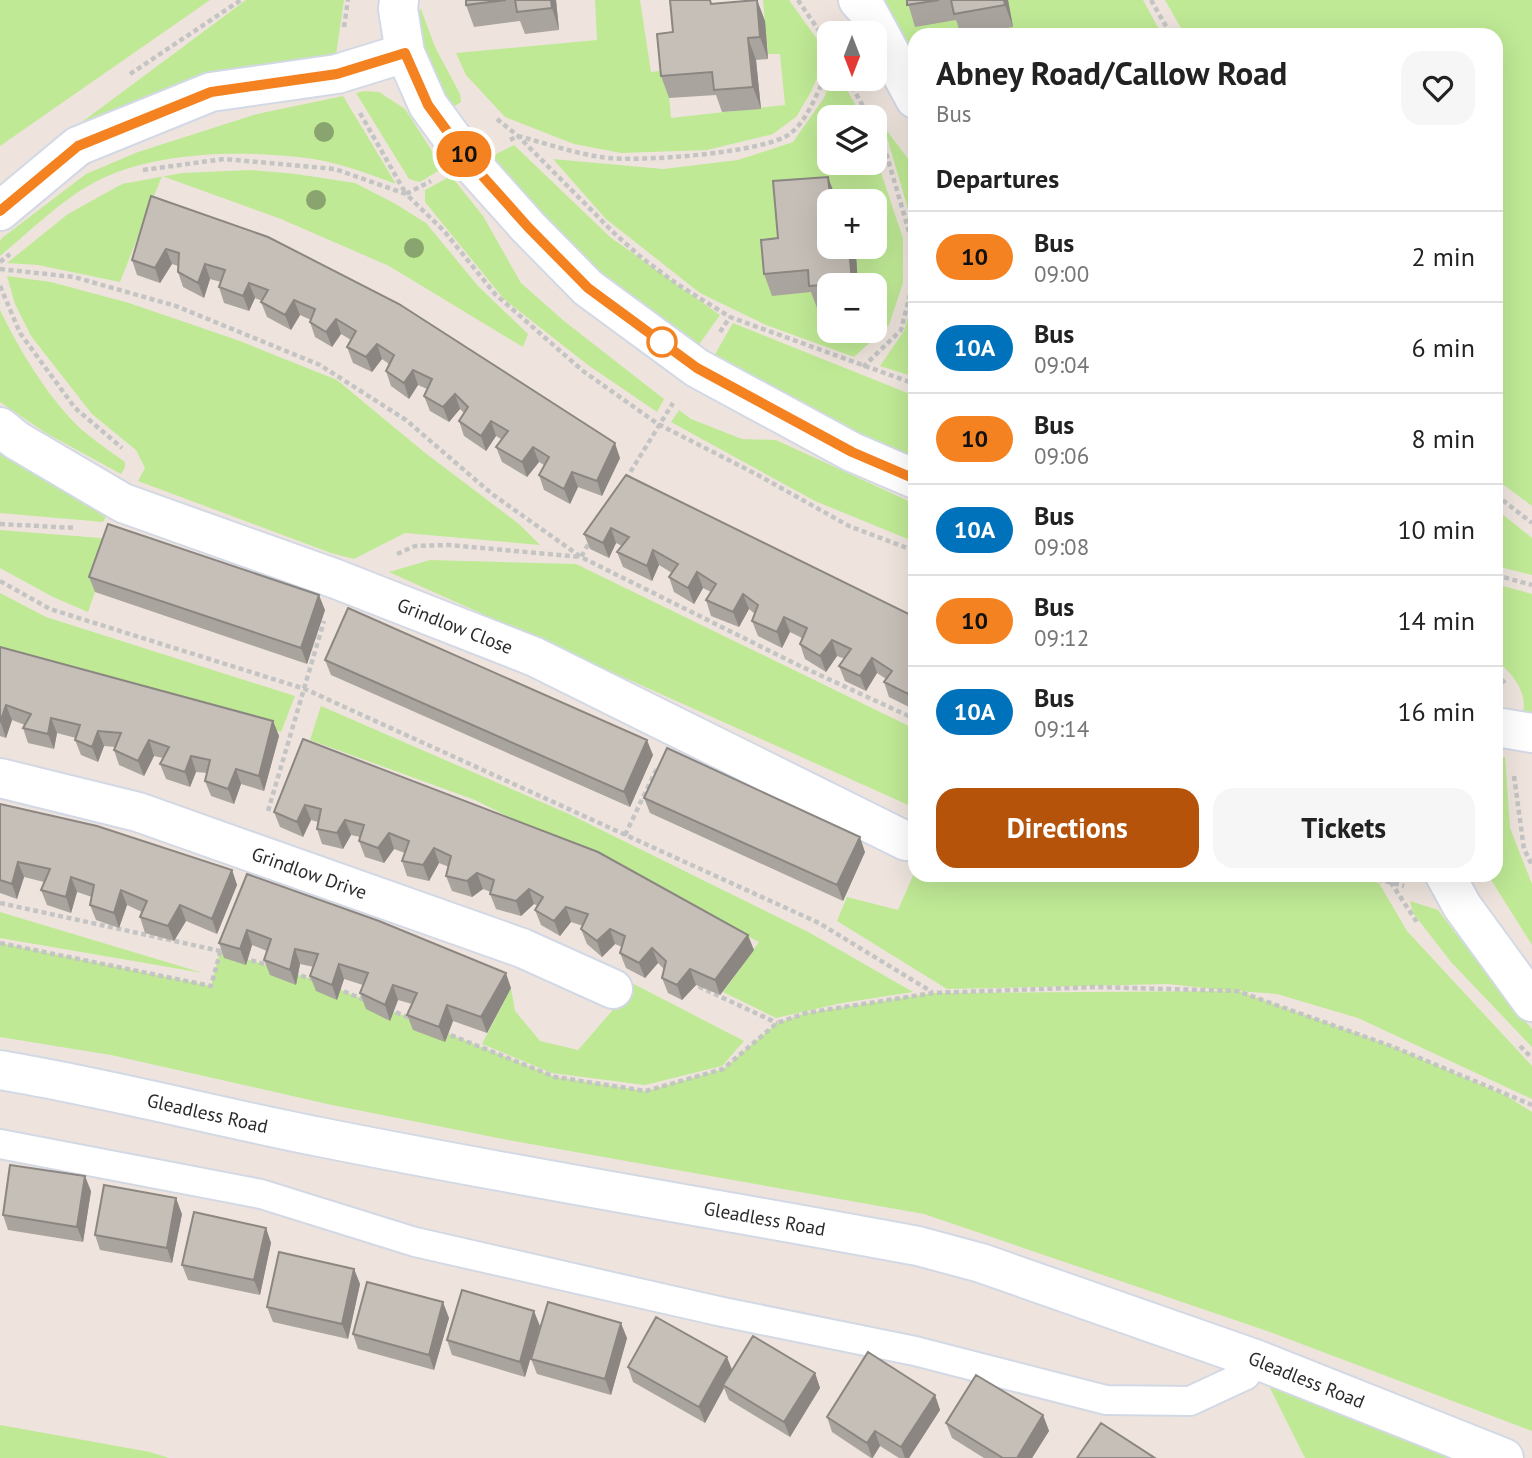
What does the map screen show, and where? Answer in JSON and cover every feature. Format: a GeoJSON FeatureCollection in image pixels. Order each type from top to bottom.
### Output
{"type":"FeatureCollection","features":[{"type":"Feature","properties":{"kind":"street"},"geometry":{"type":"LineString","coordinates":[[399,0],[405,53],[428,105],[469,161],[588,288],[697,368],[852,452],[908,476]]}},
{"type":"Feature","properties":{"kind":"street"},"geometry":{"type":"LineString","coordinates":[[858,0],[908,86]]}},
{"type":"Feature","properties":{"kind":"street"},"geometry":{"type":"LineString","coordinates":[[0,211],[78,146],[211,92],[337,74],[405,53]]}},
{"type":"Feature","properties":{"kind":"street","name":"Grindlow Close"},"geometry":{"type":"LineString","coordinates":[[0,427],[16,440],[123,503],[336,579],[535,657],[906,841]]}},
{"type":"Feature","properties":{"kind":"street"},"geometry":{"type":"LineString","coordinates":[[1503,728],[1532,733]]}},
{"type":"Feature","properties":{"kind":"street","name":"Grindlow Drive"},"geometry":{"type":"LineString","coordinates":[[0,778],[138,813],[255,852],[522,948],[613,989]]}},
{"type":"Feature","properties":{"kind":"street"},"geometry":{"type":"LineString","coordinates":[[1449,882],[1462,906],[1532,1002]]}},
{"type":"Feature","properties":{"kind":"street","name":"Gleadless Road"},"geometry":{"type":"LineString","coordinates":[[0,1070],[127,1093],[318,1137],[918,1246],[981,1263],[1255,1359],[1504,1458]]}},
{"type":"Feature","properties":{"kind":"lane"},"geometry":{"type":"LineString","coordinates":[[0,1144],[261,1194],[415,1242],[718,1311],[915,1351],[1106,1400],[1190,1401],[1246,1375],[1255,1359]]}},
{"type":"Feature","properties":{"kind":"path"},"geometry":{"type":"LineString","coordinates":[[798,0],[817,28]]}},
{"type":"Feature","properties":{"kind":"path"},"geometry":{"type":"LineString","coordinates":[[1151,0],[1167,28]]}},
{"type":"Feature","properties":{"kind":"path"},"geometry":{"type":"LineString","coordinates":[[406,194],[518,136],[602,158],[647,160],[755,146],[790,134],[811,107],[819,91]]}},
{"type":"Feature","properties":{"kind":"path"},"geometry":{"type":"LineString","coordinates":[[496,119],[518,136],[625,243],[677,284],[730,317],[908,382]]}},
{"type":"Feature","properties":{"kind":"path"},"geometry":{"type":"LineString","coordinates":[[887,156],[908,228]]}},
{"type":"Feature","properties":{"kind":"path"},"geometry":{"type":"LineString","coordinates":[[134,174],[144,170],[224,159],[335,169],[406,194],[444,231],[495,295],[583,371],[658,424],[849,526],[908,548]]}},
{"type":"Feature","properties":{"kind":"path"},"geometry":{"type":"LineString","coordinates":[[0,262],[20,246]]}},
{"type":"Feature","properties":{"kind":"path"},"geometry":{"type":"LineString","coordinates":[[0,269],[74,277],[176,306],[320,365],[406,420],[492,494],[581,557],[796,664],[908,716]]}},
{"type":"Feature","properties":{"kind":"path"},"geometry":{"type":"LineString","coordinates":[[863,367],[901,330],[908,305]]}},
{"type":"Feature","properties":{"kind":"path"},"geometry":{"type":"LineString","coordinates":[[623,485],[658,424]]}},
{"type":"Feature","properties":{"kind":"path"},"geometry":{"type":"LineString","coordinates":[[1503,500],[1532,523]]}},
{"type":"Feature","properties":{"kind":"path"},"geometry":{"type":"LineString","coordinates":[[581,557],[595,533]]}},
{"type":"Feature","properties":{"kind":"path"},"geometry":{"type":"LineString","coordinates":[[415,546],[449,545],[581,557]]}},
{"type":"Feature","properties":{"kind":"path"},"geometry":{"type":"LineString","coordinates":[[1503,577],[1532,585]]}},
{"type":"Feature","properties":{"kind":"path"},"geometry":{"type":"LineString","coordinates":[[255,852],[336,579]]}},
{"type":"Feature","properties":{"kind":"path"},"geometry":{"type":"LineString","coordinates":[[0,581],[50,609],[305,689],[819,923],[933,993]]}},
{"type":"Feature","properties":{"kind":"path"},"geometry":{"type":"LineString","coordinates":[[625,835],[676,727]]}},
{"type":"Feature","properties":{"kind":"path"},"geometry":{"type":"LineString","coordinates":[[0,903],[220,951],[318,981]]}},
{"type":"Feature","properties":{"kind":"path"},"geometry":{"type":"LineString","coordinates":[[0,943],[211,986],[225,939]]}},
{"type":"Feature","properties":{"kind":"path"},"geometry":{"type":"LineString","coordinates":[[691,983],[777,1023]]}},
{"type":"Feature","properties":{"kind":"path"},"geometry":{"type":"LineString","coordinates":[[331,986],[369,1001]]}},
{"type":"Feature","properties":{"kind":"path"},"geometry":{"type":"LineString","coordinates":[[432,1027],[555,1077],[646,1091],[723,1069],[777,1023],[806,1013],[933,993],[1097,987],[1237,991],[1391,1046],[1532,1105]]}},
{"type":"Feature","properties":{"kind":"path"},"geometry":{"type":"LineString","coordinates":[[382,1007],[419,1022]]}},
{"type":"Feature","properties":{"kind":"green space"},"geometry":{"type":"Polygon","coordinates":[[[0,0],[210,0],[0,146],[0,0]]]}},
{"type":"Feature","properties":{"kind":"green space"},"geometry":{"type":"Polygon","coordinates":[[[246,0],[344,0],[336,55],[69,138],[0,183],[246,0]]]}},
{"type":"Feature","properties":{"kind":"green space"},"geometry":{"type":"Polygon","coordinates":[[[595,0],[640,0],[651,72],[667,70],[671,118],[785,105],[780,54],[768,54],[763,0],[789,0],[817,39],[817,78],[796,117],[773,134],[707,150],[621,153],[574,144],[505,117],[466,75],[456,53],[597,40],[595,0]]]}},
{"type":"Feature","properties":{"kind":"green space"},"geometry":{"type":"Polygon","coordinates":[[[885,0],[1143,0],[1158,28],[908,28],[908,51],[885,0]]]}},
{"type":"Feature","properties":{"kind":"green space"},"geometry":{"type":"Polygon","coordinates":[[[1165,0],[1532,0],[1532,506],[1503,484],[1503,28],[1181,28],[1165,0]]]}},
{"type":"Feature","properties":{"kind":"green space"},"geometry":{"type":"Polygon","coordinates":[[[421,9],[435,47],[460,94],[461,102],[452,108],[426,50],[420,25],[421,9]]]}},
{"type":"Feature","properties":{"kind":"green space"},"geometry":{"type":"Polygon","coordinates":[[[827,91],[848,91],[855,105],[819,105],[827,91]]]}},
{"type":"Feature","properties":{"kind":"green space"},"geometry":{"type":"Polygon","coordinates":[[[379,92],[405,109],[443,168],[420,182],[409,179],[356,93],[379,92]]]}},
{"type":"Feature","properties":{"kind":"green space"},"geometry":{"type":"Polygon","coordinates":[[[343,96],[396,184],[336,164],[298,157],[220,154],[166,159],[140,165],[93,183],[56,208],[0,256],[2,238],[86,174],[138,152],[257,114],[343,96]]]}},
{"type":"Feature","properties":{"kind":"green space"},"geometry":{"type":"Polygon","coordinates":[[[817,108],[817,175],[882,175],[886,189],[817,189],[817,259],[887,259],[887,191],[903,238],[903,283],[887,327],[887,273],[817,273],[817,343],[869,343],[854,357],[766,325],[700,293],[606,219],[553,159],[663,169],[738,160],[793,142],[817,108]]]}},
{"type":"Feature","properties":{"kind":"green space"},"geometry":{"type":"Polygon","coordinates":[[[887,131],[908,159],[908,209],[887,131]]]}},
{"type":"Feature","properties":{"kind":"green space"},"geometry":{"type":"Polygon","coordinates":[[[514,145],[610,237],[720,315],[698,346],[618,290],[568,243],[488,158],[514,145]]]}},
{"type":"Feature","properties":{"kind":"green space"},"geometry":{"type":"Polygon","coordinates":[[[251,170],[355,183],[426,223],[478,286],[528,334],[523,347],[389,266],[281,219],[163,176],[251,170]]]}},
{"type":"Feature","properties":{"kind":"green space"},"geometry":{"type":"Polygon","coordinates":[[[451,176],[483,216],[521,283],[564,321],[664,399],[657,412],[588,365],[504,299],[425,202],[425,190],[451,176]]]}},
{"type":"Feature","properties":{"kind":"green space"},"geometry":{"type":"Polygon","coordinates":[[[162,177],[120,282],[38,265],[7,263],[68,214],[122,184],[162,177]]]}},
{"type":"Feature","properties":{"kind":"green space"},"geometry":{"type":"Polygon","coordinates":[[[7,276],[51,282],[129,303],[240,341],[337,380],[424,452],[519,524],[540,545],[405,533],[354,559],[331,553],[138,481],[145,468],[136,450],[92,414],[31,336],[15,304],[7,276]]]}},
{"type":"Feature","properties":{"kind":"green space"},"geometry":{"type":"Polygon","coordinates":[[[0,310],[31,366],[59,405],[82,429],[125,462],[121,474],[46,433],[0,402],[0,310]]]}},
{"type":"Feature","properties":{"kind":"green space"},"geometry":{"type":"Polygon","coordinates":[[[908,317],[908,375],[880,366],[904,331],[908,317]]]}},
{"type":"Feature","properties":{"kind":"green space"},"geometry":{"type":"Polygon","coordinates":[[[733,323],[908,393],[908,459],[812,414],[714,356],[733,323]]]}},
{"type":"Feature","properties":{"kind":"green space"},"geometry":{"type":"Polygon","coordinates":[[[679,410],[691,419],[742,439],[776,440],[908,501],[908,539],[815,501],[671,422],[679,410]]]}},
{"type":"Feature","properties":{"kind":"green space"},"geometry":{"type":"Polygon","coordinates":[[[0,453],[70,495],[109,511],[103,522],[0,513],[0,453]]]}},
{"type":"Feature","properties":{"kind":"green space"},"geometry":{"type":"Polygon","coordinates":[[[1503,515],[1532,538],[1532,575],[1503,568],[1503,515]]]}},
{"type":"Feature","properties":{"kind":"green space"},"geometry":{"type":"Polygon","coordinates":[[[0,530],[113,539],[88,612],[53,597],[0,568],[0,530]]]}},
{"type":"Feature","properties":{"kind":"green space"},"geometry":{"type":"Polygon","coordinates":[[[430,560],[576,564],[908,726],[908,805],[389,572],[430,560]]]}},
{"type":"Feature","properties":{"kind":"green space"},"geometry":{"type":"Polygon","coordinates":[[[1503,586],[1532,594],[1532,720],[1522,718],[1522,692],[1503,666],[1503,586]]]}},
{"type":"Feature","properties":{"kind":"green space"},"geometry":{"type":"Polygon","coordinates":[[[0,593],[46,617],[295,696],[281,732],[160,693],[0,652],[0,593]]]}},
{"type":"Feature","properties":{"kind":"green space"},"geometry":{"type":"Polygon","coordinates":[[[321,706],[569,814],[810,933],[913,992],[842,1003],[776,1018],[723,992],[759,942],[475,800],[310,740],[321,706]]]}},
{"type":"Feature","properties":{"kind":"green space"},"geometry":{"type":"Polygon","coordinates":[[[1503,757],[1510,828],[1532,884],[1532,945],[1492,882],[1503,882],[1503,757]]]}},
{"type":"Feature","properties":{"kind":"green space"},"geometry":{"type":"Polygon","coordinates":[[[910,882],[1379,883],[1407,931],[1532,1066],[1532,1099],[1358,1018],[1277,994],[1238,991],[1391,1046],[1505,1095],[1532,1112],[1532,1431],[1270,1332],[924,1214],[503,1139],[332,1105],[111,1055],[0,1037],[0,943],[211,986],[220,951],[319,981],[555,1077],[646,1091],[723,1069],[777,1023],[806,1013],[933,993],[1233,991],[1168,984],[947,989],[837,921],[847,897],[898,910],[910,882]]]}},
{"type":"Feature","properties":{"kind":"green space"},"geometry":{"type":"Polygon","coordinates":[[[1410,901],[1438,910],[1504,997],[1532,1029],[1532,1047],[1451,962],[1413,913],[1410,901]]]}},
{"type":"Feature","properties":{"kind":"green space"},"geometry":{"type":"Polygon","coordinates":[[[0,912],[203,973],[0,938],[0,912]]]}},
{"type":"Feature","properties":{"kind":"green space"},"geometry":{"type":"Polygon","coordinates":[[[628,981],[744,1041],[722,1066],[645,1085],[552,1073],[482,1044],[511,988],[515,1011],[540,1041],[578,1050],[612,1011],[622,986],[628,981]]]}},
{"type":"Feature","properties":{"kind":"green space"},"geometry":{"type":"Polygon","coordinates":[[[1268,1384],[1460,1458],[1305,1458],[1268,1384]]]}},
{"type":"Feature","properties":{"kind":"green space"},"geometry":{"type":"Polygon","coordinates":[[[0,1425],[150,1452],[169,1458],[0,1458],[0,1425]]]}},
{"type":"Feature","properties":{"kind":"building"},"geometry":{"type":"Polygon","coordinates":[[[466,0],[506,0],[466,5],[466,0]]]}},
{"type":"Feature","properties":{"kind":"building"},"geometry":{"type":"Polygon","coordinates":[[[515,0],[551,0],[552,8],[517,12],[515,0]]]}},
{"type":"Feature","properties":{"kind":"building"},"geometry":{"type":"Polygon","coordinates":[[[670,0],[710,0],[711,4],[757,0],[760,37],[748,38],[753,87],[714,90],[712,72],[661,76],[657,34],[673,32],[670,0]]]}},
{"type":"Feature","properties":{"kind":"building"},"geometry":{"type":"Polygon","coordinates":[[[907,0],[939,0],[907,5],[907,0]]]}},
{"type":"Feature","properties":{"kind":"building"},"geometry":{"type":"Polygon","coordinates":[[[951,0],[1004,0],[1005,5],[954,14],[951,0]]]}},
{"type":"Feature","properties":{"kind":"building"},"geometry":{"type":"Polygon","coordinates":[[[828,177],[829,189],[817,189],[817,259],[850,259],[851,273],[817,273],[817,285],[809,286],[808,270],[764,274],[761,240],[778,238],[773,181],[828,177]]]}},
{"type":"Feature","properties":{"kind":"building"},"geometry":{"type":"Polygon","coordinates":[[[151,196],[268,237],[399,304],[615,443],[597,481],[572,472],[564,489],[539,475],[549,457],[533,447],[522,462],[496,447],[508,431],[491,421],[481,436],[459,421],[468,407],[455,394],[443,407],[424,396],[432,379],[413,370],[404,383],[386,371],[394,355],[377,344],[366,357],[347,347],[356,331],[336,319],[326,332],[310,322],[315,309],[294,300],[285,315],[261,302],[268,290],[249,283],[243,296],[219,287],[225,270],[205,264],[198,283],[178,272],[179,253],[166,249],[155,268],[132,260],[151,196]]]}},
{"type":"Feature","properties":{"kind":"building"},"geometry":{"type":"Polygon","coordinates":[[[626,475],[908,614],[908,694],[884,682],[892,671],[872,658],[860,676],[839,666],[851,649],[832,640],[820,656],[800,644],[807,628],[784,617],[777,632],[752,621],[758,605],[743,594],[733,612],[706,600],[716,584],[697,572],[688,588],[669,577],[678,564],[653,550],[647,566],[617,552],[629,537],[611,528],[603,543],[584,534],[626,475]]]}},
{"type":"Feature","properties":{"kind":"building"},"geometry":{"type":"Polygon","coordinates":[[[108,524],[319,595],[301,648],[89,577],[108,524]]]}},
{"type":"Feature","properties":{"kind":"building"},"geometry":{"type":"Polygon","coordinates":[[[348,608],[647,740],[624,792],[325,660],[348,608]]]}},
{"type":"Feature","properties":{"kind":"building"},"geometry":{"type":"Polygon","coordinates":[[[0,647],[273,721],[259,776],[236,769],[228,789],[205,781],[210,760],[191,756],[185,772],[160,764],[169,747],[149,740],[138,761],[114,750],[121,733],[98,731],[92,747],[75,740],[80,725],[51,718],[48,734],[23,728],[31,714],[6,705],[0,723],[0,647]]]}},
{"type":"Feature","properties":{"kind":"building"},"geometry":{"type":"Polygon","coordinates":[[[303,739],[598,852],[748,935],[715,980],[690,969],[677,985],[662,978],[666,961],[652,948],[639,963],[620,953],[625,936],[610,929],[597,941],[581,929],[588,914],[566,907],[554,921],[535,910],[543,897],[529,889],[516,901],[490,894],[494,880],[477,873],[467,881],[446,876],[451,856],[434,848],[423,865],[402,861],[409,841],[389,833],[378,848],[359,841],[364,825],[345,820],[337,833],[317,829],[321,809],[305,805],[297,822],[274,812],[303,739]]]}},
{"type":"Feature","properties":{"kind":"building"},"geometry":{"type":"Polygon","coordinates":[[[667,748],[860,837],[837,885],[644,798],[667,748]]]}},
{"type":"Feature","properties":{"kind":"building"},"geometry":{"type":"Polygon","coordinates":[[[0,804],[97,826],[232,870],[212,919],[180,905],[168,926],[140,917],[147,901],[121,890],[114,913],[90,905],[94,885],[71,877],[66,897],[41,890],[50,869],[18,862],[12,884],[0,880],[0,804]]]}},
{"type":"Feature","properties":{"kind":"building"},"geometry":{"type":"Polygon","coordinates":[[[247,874],[379,921],[506,973],[481,1017],[447,1005],[439,1027],[407,1015],[417,993],[393,985],[385,1005],[360,993],[368,973],[339,964],[332,985],[310,976],[318,954],[295,949],[290,970],[264,960],[271,939],[247,930],[240,949],[219,943],[247,874]]]}},
{"type":"Feature","properties":{"kind":"building"},"geometry":{"type":"Polygon","coordinates":[[[10,1165],[85,1176],[77,1227],[3,1215],[10,1165]]]}},
{"type":"Feature","properties":{"kind":"building"},"geometry":{"type":"Polygon","coordinates":[[[104,1185],[176,1198],[167,1248],[95,1235],[104,1185]]]}},
{"type":"Feature","properties":{"kind":"building"},"geometry":{"type":"Polygon","coordinates":[[[194,1212],[266,1228],[254,1280],[182,1265],[194,1212]]]}},
{"type":"Feature","properties":{"kind":"building"},"geometry":{"type":"Polygon","coordinates":[[[279,1252],[354,1269],[342,1324],[267,1307],[279,1252]]]}},
{"type":"Feature","properties":{"kind":"building"},"geometry":{"type":"Polygon","coordinates":[[[367,1282],[443,1302],[429,1355],[353,1334],[367,1282]]]}},
{"type":"Feature","properties":{"kind":"building"},"geometry":{"type":"Polygon","coordinates":[[[462,1290],[534,1311],[520,1362],[447,1340],[462,1290]]]}},
{"type":"Feature","properties":{"kind":"building"},"geometry":{"type":"Polygon","coordinates":[[[548,1302],[621,1323],[605,1379],[531,1359],[548,1302]]]}},
{"type":"Feature","properties":{"kind":"building"},"geometry":{"type":"Polygon","coordinates":[[[656,1317],[727,1357],[699,1407],[628,1367],[656,1317]]]}},
{"type":"Feature","properties":{"kind":"building"},"geometry":{"type":"Polygon","coordinates":[[[753,1336],[815,1373],[784,1422],[723,1385],[753,1336]]]}},
{"type":"Feature","properties":{"kind":"building"},"geometry":{"type":"Polygon","coordinates":[[[868,1352],[935,1395],[901,1447],[875,1431],[867,1443],[827,1417],[868,1352]]]}},
{"type":"Feature","properties":{"kind":"building"},"geometry":{"type":"Polygon","coordinates":[[[976,1375],[1043,1415],[1017,1458],[1003,1458],[946,1423],[976,1375]]]}},
{"type":"Feature","properties":{"kind":"building"},"geometry":{"type":"Polygon","coordinates":[[[1101,1423],[1155,1458],[1077,1458],[1101,1423]]]}},
{"type":"Feature","properties":{"kind":"bus line","name":"10"},"geometry":{"type":"LineString","coordinates":[[0,211],[78,146],[211,92],[337,74],[405,53],[428,105],[469,161],[588,288],[697,368],[852,452],[908,476]]}}]}
